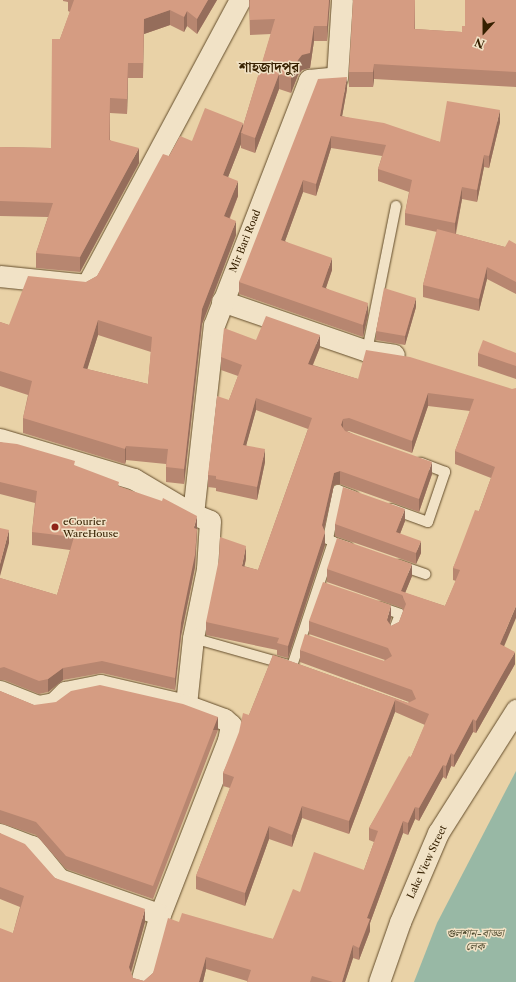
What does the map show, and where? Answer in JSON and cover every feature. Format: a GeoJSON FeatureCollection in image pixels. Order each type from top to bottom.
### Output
{"type":"FeatureCollection","features":[{"type":"Feature","properties":{"kind":"street"},"geometry":{"type":"LineString","coordinates":[[0,276],[87,285],[240,0]]}},
{"type":"Feature","properties":{"kind":"street","name":"Mir Bari Road"},"geometry":{"type":"LineString","coordinates":[[193,514],[211,341],[222,301],[309,80],[338,77],[342,0]]}},
{"type":"Feature","properties":{"kind":"street"},"geometry":{"type":"LineString","coordinates":[[222,301],[367,351],[413,358]]}},
{"type":"Feature","properties":{"kind":"street"},"geometry":{"type":"LineString","coordinates":[[0,439],[134,479],[193,514],[210,521],[207,569],[193,638],[186,705]]}},
{"type":"Feature","properties":{"kind":"street"},"geometry":{"type":"LineString","coordinates":[[0,691],[38,706],[54,703],[65,692],[100,685],[186,705],[224,719],[231,725],[228,740],[160,914],[141,982]]}},
{"type":"Feature","properties":{"kind":"street","name":"Lake View Street"},"geometry":{"type":"LineString","coordinates":[[379,982],[400,922],[438,833],[516,710]]}},
{"type":"Feature","properties":{"kind":"street"},"geometry":{"type":"LineString","coordinates":[[0,834],[32,846],[59,878],[160,914]]}},
{"type":"Feature","properties":{"kind":"lane"},"geometry":{"type":"LineString","coordinates":[[367,351],[396,206]]}},
{"type":"Feature","properties":{"kind":"lane"},"geometry":{"type":"LineString","coordinates":[[383,506],[428,522],[445,472],[407,458]]}},
{"type":"Feature","properties":{"kind":"lane"},"geometry":{"type":"LineString","coordinates":[[361,552],[328,539],[338,490],[368,501]]}},
{"type":"Feature","properties":{"kind":"lane"},"geometry":{"type":"LineString","coordinates":[[193,638],[296,667],[301,638],[323,588],[333,542]]}},
{"type":"Feature","properties":{"kind":"lane"},"geometry":{"type":"LineString","coordinates":[[390,562],[425,574]]}},
{"type":"Feature","properties":{"kind":"lane"},"geometry":{"type":"LineString","coordinates":[[370,604],[400,614],[393,632]]}},
{"type":"Feature","properties":{"kind":"lane"},"geometry":{"type":"LineString","coordinates":[[301,638],[315,642]]}},
{"type":"Feature","properties":{"kind":"water","name":"গুলশান-বাড্ডা লেক"},"geometry":{"type":"Polygon","coordinates":[[[516,771],[516,982],[414,982],[437,923],[516,771]]]}},
{"type":"Feature","properties":{"kind":"building"},"geometry":{"type":"Polygon","coordinates":[[[74,0],[208,0],[197,19],[187,11],[184,17],[170,10],[144,19],[143,63],[128,63],[127,99],[110,98],[109,140],[139,148],[80,257],[36,253],[53,203],[0,201],[0,147],[51,148],[52,39],[60,39],[74,0]]]}},
{"type":"Feature","properties":{"kind":"building"},"geometry":{"type":"Polygon","coordinates":[[[250,0],[329,0],[327,26],[314,26],[310,53],[302,55],[298,60],[291,78],[279,74],[255,138],[241,133],[275,19],[250,20],[250,0]]]}},
{"type":"Feature","properties":{"kind":"building"},"geometry":{"type":"Polygon","coordinates":[[[353,0],[415,0],[414,29],[462,32],[462,26],[465,26],[465,0],[516,0],[516,72],[374,64],[373,72],[349,72],[353,0]]]}},
{"type":"Feature","properties":{"kind":"building"},"geometry":{"type":"Polygon","coordinates":[[[347,77],[340,116],[384,123],[440,142],[447,101],[500,110],[489,156],[484,155],[477,190],[462,187],[455,223],[405,213],[412,180],[378,169],[386,145],[331,136],[316,184],[303,180],[281,240],[332,258],[322,287],[368,303],[363,325],[239,282],[318,79],[347,77]]]}},
{"type":"Feature","properties":{"kind":"building"},"geometry":{"type":"Polygon","coordinates":[[[205,108],[243,123],[223,175],[238,181],[224,216],[236,221],[202,309],[184,469],[166,467],[168,449],[126,446],[125,449],[23,418],[32,381],[0,371],[0,322],[9,325],[28,276],[86,282],[97,276],[163,154],[169,156],[180,136],[192,141],[205,108]],[[98,320],[83,368],[148,384],[152,337],[98,320]]]}},
{"type":"Feature","properties":{"kind":"building"},"geometry":{"type":"Polygon","coordinates":[[[437,229],[505,247],[509,240],[516,244],[516,282],[487,267],[479,299],[423,285],[437,229]]]}},
{"type":"Feature","properties":{"kind":"building"},"geometry":{"type":"Polygon","coordinates":[[[384,288],[416,298],[405,336],[376,331],[384,288]]]}},
{"type":"Feature","properties":{"kind":"building"},"geometry":{"type":"Polygon","coordinates":[[[266,316],[320,335],[308,364],[358,379],[366,350],[410,357],[512,389],[516,388],[516,606],[500,644],[515,652],[476,721],[473,719],[454,755],[451,753],[446,766],[443,765],[419,808],[415,807],[408,823],[403,821],[367,918],[370,919],[359,948],[353,945],[342,982],[333,982],[312,976],[310,982],[247,982],[251,970],[206,957],[199,982],[0,982],[0,928],[13,933],[24,896],[0,887],[0,833],[25,844],[55,878],[145,909],[129,967],[133,978],[144,981],[153,973],[168,918],[179,922],[182,913],[273,939],[293,889],[300,892],[314,852],[364,870],[378,831],[369,828],[409,756],[411,757],[429,714],[395,700],[349,821],[302,806],[292,835],[269,826],[245,893],[196,876],[234,777],[223,773],[239,732],[243,713],[249,715],[273,655],[408,703],[416,699],[412,690],[300,650],[305,634],[384,661],[392,656],[388,648],[309,621],[323,582],[391,605],[387,620],[391,626],[399,622],[406,604],[402,595],[327,569],[337,538],[412,564],[401,591],[445,606],[460,570],[453,568],[475,510],[479,511],[495,467],[455,451],[474,399],[428,393],[412,441],[349,418],[343,419],[341,425],[345,431],[432,462],[419,499],[340,471],[334,473],[322,525],[325,532],[288,646],[277,643],[279,638],[206,622],[219,559],[220,537],[246,546],[242,566],[258,570],[312,418],[256,398],[243,445],[265,449],[257,487],[216,479],[216,476],[208,475],[217,396],[229,400],[242,365],[221,357],[224,328],[256,340],[266,316]]]}},
{"type":"Feature","properties":{"kind":"building"},"geometry":{"type":"Polygon","coordinates":[[[483,340],[516,353],[516,366],[478,353],[483,340]]]}},
{"type":"Feature","properties":{"kind":"building"},"geometry":{"type":"Polygon","coordinates":[[[0,442],[17,444],[75,461],[74,465],[119,482],[118,486],[162,501],[163,498],[197,516],[194,528],[197,529],[195,555],[181,623],[175,678],[102,661],[63,668],[48,679],[39,681],[4,667],[0,668],[0,578],[57,595],[74,537],[32,532],[37,491],[0,482],[0,442]]]}},
{"type":"Feature","properties":{"kind":"building"},"geometry":{"type":"Polygon","coordinates":[[[343,487],[405,509],[396,532],[421,541],[416,553],[335,524],[343,487]]]}},
{"type":"Feature","properties":{"kind":"building"},"geometry":{"type":"Polygon","coordinates":[[[0,528],[9,530],[0,564],[0,528]]]}},
{"type":"Feature","properties":{"kind":"building"},"geometry":{"type":"Polygon","coordinates":[[[100,685],[183,704],[218,717],[153,886],[66,856],[36,822],[0,810],[0,691],[34,705],[56,702],[71,691],[100,685]]]}},
{"type":"Feature","properties":{"kind":"place","name":"eCourier WareHouse"},"geometry":{"type":"Point","coordinates":[55,527]}},
{"type":"Feature","properties":{"kind":"district","name":"শাহজাদপুর"},"geometry":{"type":"Point","coordinates":[269,67]}}]}
